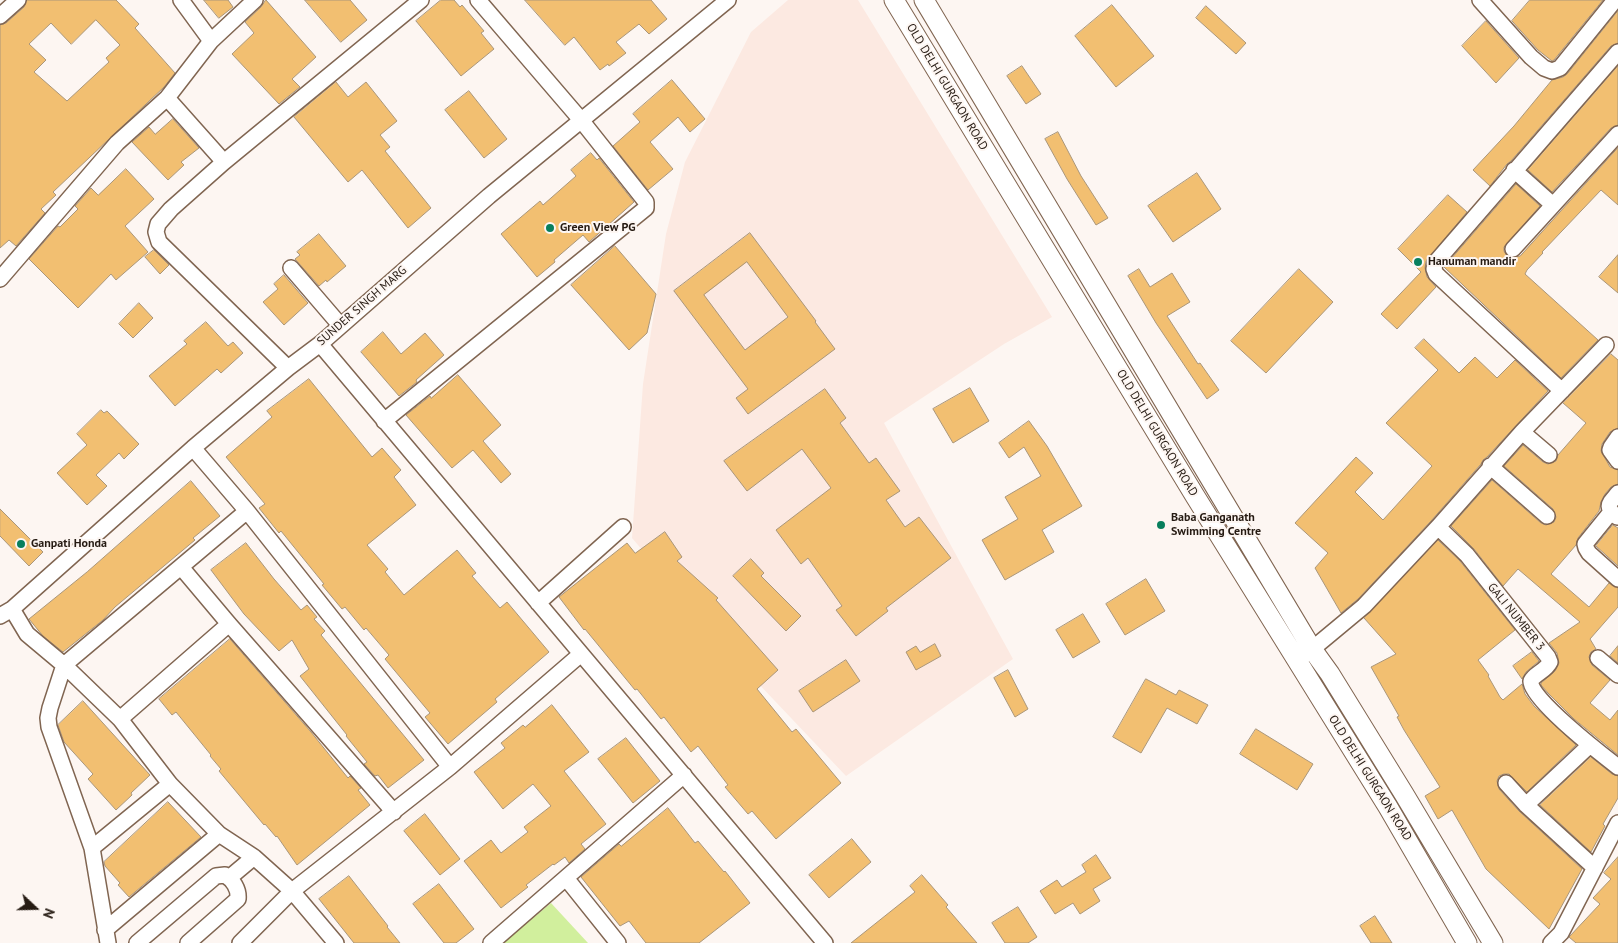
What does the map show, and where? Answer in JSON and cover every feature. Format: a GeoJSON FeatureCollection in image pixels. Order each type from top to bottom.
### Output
{"type":"FeatureCollection","features":[{"type":"Feature","properties":{"kind":"main road","name":"OLD DELHI GURGAON ROAD"},"geometry":{"type":"LineString","coordinates":[[894,0],[1195,496],[1403,832],[1467,943]]}},
{"type":"Feature","properties":{"kind":"main road","name":"OLD DELHI GURGAON ROAD"},"geometry":{"type":"LineString","coordinates":[[924,0],[1312,649],[1330,674],[1493,943]]}},
{"type":"Feature","properties":{"kind":"street"},"geometry":{"type":"LineString","coordinates":[[0,16],[18,0]]}},
{"type":"Feature","properties":{"kind":"street"},"geometry":{"type":"LineString","coordinates":[[181,0],[211,41]]}},
{"type":"Feature","properties":{"kind":"street"},"geometry":{"type":"LineString","coordinates":[[0,279],[117,143],[167,98],[211,41],[254,0]]}},
{"type":"Feature","properties":{"kind":"street"},"geometry":{"type":"LineString","coordinates":[[288,368],[159,242],[156,232],[158,224],[171,209],[224,162],[421,0]]}},
{"type":"Feature","properties":{"kind":"street"},"geometry":{"type":"LineString","coordinates":[[384,421],[644,212],[646,208],[646,202],[581,120],[478,0]]}},
{"type":"Feature","properties":{"kind":"street","name":"SUNDER SINGH MARG"},"geometry":{"type":"LineString","coordinates":[[6,613],[194,448],[288,368],[320,344],[482,202],[728,0]]}},
{"type":"Feature","properties":{"kind":"street"},"geometry":{"type":"LineString","coordinates":[[1480,0],[1531,57],[1544,68],[1552,70],[1560,68],[1607,3]]}},
{"type":"Feature","properties":{"kind":"street"},"geometry":{"type":"LineString","coordinates":[[1562,391],[1436,274],[1434,269],[1435,263],[1618,52]]}},
{"type":"Feature","properties":{"kind":"street"},"geometry":{"type":"LineString","coordinates":[[167,98],[224,162]]}},
{"type":"Feature","properties":{"kind":"street"},"geometry":{"type":"LineString","coordinates":[[1513,249],[1618,134]]}},
{"type":"Feature","properties":{"kind":"street"},"geometry":{"type":"LineString","coordinates":[[1514,170],[1553,205]]}},
{"type":"Feature","properties":{"kind":"street"},"geometry":{"type":"LineString","coordinates":[[291,268],[340,325]]}},
{"type":"Feature","properties":{"kind":"street"},"geometry":{"type":"LineString","coordinates":[[1106,348],[1125,336]]}},
{"type":"Feature","properties":{"kind":"street"},"geometry":{"type":"LineString","coordinates":[[320,344],[825,943]]}},
{"type":"Feature","properties":{"kind":"street"},"geometry":{"type":"LineString","coordinates":[[1298,661],[1364,606],[1438,527],[1490,466],[1606,345]]}},
{"type":"Feature","properties":{"kind":"street"},"geometry":{"type":"LineString","coordinates":[[1522,432],[1549,455]]}},
{"type":"Feature","properties":{"kind":"street"},"geometry":{"type":"LineString","coordinates":[[1618,437],[1610,446],[1610,450],[1618,461]]}},
{"type":"Feature","properties":{"kind":"street"},"geometry":{"type":"LineString","coordinates":[[194,448],[450,767]]}},
{"type":"Feature","properties":{"kind":"street"},"geometry":{"type":"LineString","coordinates":[[1490,466],[1547,516]]}},
{"type":"Feature","properties":{"kind":"street"},"geometry":{"type":"LineString","coordinates":[[1618,493],[1609,504],[1609,508],[1615,515],[1586,544],[1589,553],[1618,579]]}},
{"type":"Feature","properties":{"kind":"street"},"geometry":{"type":"LineString","coordinates":[[106,937],[92,848],[49,727],[50,708],[64,666],[246,511]]}},
{"type":"Feature","properties":{"kind":"street"},"geometry":{"type":"LineString","coordinates":[[538,603],[623,527]]}},
{"type":"Feature","properties":{"kind":"street","name":"GALI NUMBER 3"},"geometry":{"type":"LineString","coordinates":[[1438,527],[1467,555],[1548,657],[1550,662],[1547,668],[1533,678],[1530,682],[1531,686],[1550,710],[1590,746],[1618,767]]}},
{"type":"Feature","properties":{"kind":"street"},"geometry":{"type":"LineString","coordinates":[[181,567],[394,812]]}},
{"type":"Feature","properties":{"kind":"street"},"geometry":{"type":"LineString","coordinates":[[6,613],[120,719],[170,784],[219,834],[254,857],[292,891],[336,943]]}},
{"type":"Feature","properties":{"kind":"street"},"geometry":{"type":"LineString","coordinates":[[120,719],[229,624]]}},
{"type":"Feature","properties":{"kind":"street"},"geometry":{"type":"LineString","coordinates":[[240,943],[292,891],[450,767],[581,654]]}},
{"type":"Feature","properties":{"kind":"street"},"geometry":{"type":"LineString","coordinates":[[1598,658],[1618,675]]}},
{"type":"Feature","properties":{"kind":"street"},"geometry":{"type":"LineString","coordinates":[[1526,805],[1590,746]]}},
{"type":"Feature","properties":{"kind":"street"},"geometry":{"type":"LineString","coordinates":[[491,943],[684,775]]}},
{"type":"Feature","properties":{"kind":"street"},"geometry":{"type":"LineString","coordinates":[[1506,783],[1526,805],[1595,868]]}},
{"type":"Feature","properties":{"kind":"street"},"geometry":{"type":"LineString","coordinates":[[92,848],[170,784]]}},
{"type":"Feature","properties":{"kind":"street"},"geometry":{"type":"LineString","coordinates":[[1403,832],[1421,822]]}},
{"type":"Feature","properties":{"kind":"street"},"geometry":{"type":"LineString","coordinates":[[1561,940],[1595,868],[1612,849],[1618,823]]}},
{"type":"Feature","properties":{"kind":"street"},"geometry":{"type":"LineString","coordinates":[[106,937],[219,834]]}},
{"type":"Feature","properties":{"kind":"street"},"geometry":{"type":"LineString","coordinates":[[228,878],[254,857]]}},
{"type":"Feature","properties":{"kind":"street"},"geometry":{"type":"LineString","coordinates":[[137,943],[216,876],[225,875],[237,888],[239,893],[238,899],[188,943]]}},
{"type":"Feature","properties":{"kind":"street"},"geometry":{"type":"LineString","coordinates":[[566,878],[618,943]]}},
{"type":"Feature","properties":{"kind":"shaded area"},"geometry":{"type":"Polygon","coordinates":[[[788,0],[858,0],[1052,317],[1004,344],[884,423],[1013,659],[846,776],[737,661],[632,538],[643,384],[666,234],[685,162],[751,32],[788,0]]]}},
{"type":"Feature","properties":{"kind":"green space"},"geometry":{"type":"Polygon","coordinates":[[[551,903],[588,943],[503,943],[551,903]]]}},
{"type":"Feature","properties":{"kind":"building"},"geometry":{"type":"Polygon","coordinates":[[[27,0],[116,0],[139,24],[135,28],[175,73],[164,87],[53,192],[56,195],[41,209],[45,213],[16,246],[9,240],[0,248],[0,25],[6,23],[24,7],[27,0]],[[96,20],[71,44],[51,23],[29,44],[46,60],[34,72],[67,101],[109,62],[106,58],[120,45],[96,20]]]}},
{"type":"Feature","properties":{"kind":"building"},"geometry":{"type":"Polygon","coordinates":[[[204,0],[228,0],[233,7],[219,18],[204,0]]]}},
{"type":"Feature","properties":{"kind":"building"},"geometry":{"type":"Polygon","coordinates":[[[266,0],[316,57],[292,79],[300,87],[279,104],[232,54],[254,33],[245,22],[266,0]]]}},
{"type":"Feature","properties":{"kind":"building"},"geometry":{"type":"Polygon","coordinates":[[[305,0],[350,0],[367,20],[341,42],[305,0]]]}},
{"type":"Feature","properties":{"kind":"building"},"geometry":{"type":"Polygon","coordinates":[[[441,0],[454,0],[460,7],[462,5],[484,31],[481,33],[494,49],[461,76],[416,21],[441,0]]]}},
{"type":"Feature","properties":{"kind":"building"},"geometry":{"type":"Polygon","coordinates":[[[525,0],[651,0],[667,19],[649,34],[639,24],[616,42],[626,53],[609,66],[608,64],[600,70],[574,37],[565,45],[525,0]]]}},
{"type":"Feature","properties":{"kind":"building"},"geometry":{"type":"Polygon","coordinates":[[[1530,0],[1603,0],[1552,61],[1538,50],[1512,21],[1530,0]]]}},
{"type":"Feature","properties":{"kind":"building"},"geometry":{"type":"Polygon","coordinates":[[[1112,5],[1154,56],[1116,87],[1075,36],[1112,5]]]}},
{"type":"Feature","properties":{"kind":"building"},"geometry":{"type":"Polygon","coordinates":[[[1206,6],[1246,43],[1236,54],[1196,18],[1206,6]]]}},
{"type":"Feature","properties":{"kind":"building"},"geometry":{"type":"Polygon","coordinates":[[[1618,11],[1618,43],[1611,46],[1507,164],[1490,186],[1473,170],[1514,126],[1552,80],[1567,74],[1618,11]]]}},
{"type":"Feature","properties":{"kind":"building"},"geometry":{"type":"Polygon","coordinates":[[[1486,21],[1519,58],[1496,83],[1462,46],[1486,21]]]}},
{"type":"Feature","properties":{"kind":"building"},"geometry":{"type":"Polygon","coordinates":[[[1022,66],[1041,94],[1026,104],[1007,76],[1022,66]]]}},
{"type":"Feature","properties":{"kind":"building"},"geometry":{"type":"Polygon","coordinates":[[[1618,66],[1618,125],[1611,128],[1552,192],[1528,170],[1618,66]]]}},
{"type":"Feature","properties":{"kind":"building"},"geometry":{"type":"Polygon","coordinates":[[[672,80],[705,119],[690,132],[678,117],[650,142],[673,169],[648,190],[613,146],[640,122],[633,114],[672,80]]]}},
{"type":"Feature","properties":{"kind":"building"},"geometry":{"type":"Polygon","coordinates":[[[336,82],[348,97],[366,82],[397,121],[380,135],[390,147],[385,151],[431,208],[408,228],[362,170],[348,182],[294,117],[336,82]]]}},
{"type":"Feature","properties":{"kind":"building"},"geometry":{"type":"Polygon","coordinates":[[[469,91],[507,139],[484,158],[445,110],[469,91]]]}},
{"type":"Feature","properties":{"kind":"building"},"geometry":{"type":"Polygon","coordinates":[[[173,119],[199,148],[181,162],[184,165],[168,180],[132,142],[149,127],[155,134],[173,119]]]}},
{"type":"Feature","properties":{"kind":"building"},"geometry":{"type":"Polygon","coordinates":[[[1058,132],[1081,176],[1108,218],[1096,225],[1045,139],[1058,132]]]}},
{"type":"Feature","properties":{"kind":"building"},"geometry":{"type":"Polygon","coordinates":[[[1618,148],[1618,205],[1601,190],[1542,252],[1525,274],[1598,340],[1561,378],[1444,267],[1516,184],[1540,206],[1504,247],[1507,256],[1511,258],[1520,256],[1618,148]]]}},
{"type":"Feature","properties":{"kind":"building"},"geometry":{"type":"Polygon","coordinates":[[[591,153],[597,160],[599,158],[634,202],[589,242],[583,235],[537,277],[501,234],[540,201],[543,205],[576,176],[571,170],[591,153]]]}},
{"type":"Feature","properties":{"kind":"building"},"geometry":{"type":"Polygon","coordinates":[[[126,169],[154,199],[125,226],[148,252],[116,280],[111,274],[78,308],[29,259],[58,226],[60,227],[78,209],[75,206],[91,188],[98,195],[126,169]]]}},
{"type":"Feature","properties":{"kind":"building"},"geometry":{"type":"Polygon","coordinates":[[[1197,173],[1221,209],[1173,242],[1148,206],[1197,173]]]}},
{"type":"Feature","properties":{"kind":"building"},"geometry":{"type":"Polygon","coordinates":[[[1448,195],[1467,212],[1426,261],[1427,277],[1436,287],[1397,329],[1381,314],[1421,272],[1398,249],[1448,195]]]}},
{"type":"Feature","properties":{"kind":"building"},"geometry":{"type":"Polygon","coordinates":[[[750,233],[835,349],[748,414],[736,398],[748,389],[674,291],[750,233]],[[747,262],[704,295],[745,350],[788,317],[747,262]]]}},
{"type":"Feature","properties":{"kind":"building"},"geometry":{"type":"Polygon","coordinates":[[[319,234],[346,266],[327,282],[326,280],[319,286],[295,259],[300,255],[297,252],[319,234]]]}},
{"type":"Feature","properties":{"kind":"building"},"geometry":{"type":"Polygon","coordinates":[[[615,246],[656,294],[647,333],[629,350],[571,285],[615,246]]]}},
{"type":"Feature","properties":{"kind":"building"},"geometry":{"type":"Polygon","coordinates":[[[154,250],[169,265],[160,274],[145,257],[154,250]]]}},
{"type":"Feature","properties":{"kind":"building"},"geometry":{"type":"Polygon","coordinates":[[[1618,255],[1618,293],[1599,277],[1618,255]]]}},
{"type":"Feature","properties":{"kind":"building"},"geometry":{"type":"Polygon","coordinates":[[[1139,269],[1150,287],[1172,273],[1190,302],[1167,316],[1198,364],[1200,363],[1219,390],[1207,399],[1156,323],[1128,276],[1139,269]]]}},
{"type":"Feature","properties":{"kind":"building"},"geometry":{"type":"Polygon","coordinates":[[[1299,269],[1333,302],[1266,373],[1231,341],[1299,269]]]}},
{"type":"Feature","properties":{"kind":"building"},"geometry":{"type":"Polygon","coordinates":[[[284,275],[308,303],[284,325],[263,302],[278,289],[274,284],[284,275]]]}},
{"type":"Feature","properties":{"kind":"building"},"geometry":{"type":"Polygon","coordinates":[[[139,303],[153,318],[133,338],[119,324],[139,303]]]}},
{"type":"Feature","properties":{"kind":"building"},"geometry":{"type":"Polygon","coordinates":[[[206,322],[228,346],[233,342],[243,353],[221,373],[217,369],[175,406],[149,376],[187,344],[184,341],[206,322]]]}},
{"type":"Feature","properties":{"kind":"building"},"geometry":{"type":"Polygon","coordinates":[[[383,332],[401,354],[425,333],[444,355],[416,380],[417,382],[399,396],[361,352],[383,332]]]}},
{"type":"Feature","properties":{"kind":"building"},"geometry":{"type":"Polygon","coordinates":[[[1424,339],[1459,373],[1475,357],[1497,378],[1515,360],[1548,391],[1483,460],[1431,521],[1358,599],[1341,613],[1315,568],[1328,553],[1295,523],[1356,457],[1373,473],[1355,492],[1383,520],[1432,466],[1386,423],[1438,370],[1415,348],[1424,339]]]}},
{"type":"Feature","properties":{"kind":"building"},"geometry":{"type":"Polygon","coordinates":[[[1611,354],[1618,360],[1618,428],[1610,432],[1602,444],[1601,451],[1610,467],[1618,470],[1618,484],[1611,487],[1605,494],[1599,511],[1578,538],[1576,545],[1551,574],[1589,607],[1609,583],[1618,588],[1618,607],[1590,639],[1596,649],[1591,652],[1589,657],[1592,665],[1610,680],[1590,703],[1610,720],[1618,710],[1618,755],[1574,719],[1541,685],[1555,671],[1559,663],[1557,653],[1549,643],[1580,622],[1518,569],[1503,586],[1474,549],[1451,526],[1492,480],[1541,523],[1546,525],[1554,522],[1556,517],[1553,509],[1504,466],[1523,445],[1543,462],[1548,464],[1556,461],[1558,455],[1586,423],[1563,403],[1611,354]]]}},
{"type":"Feature","properties":{"kind":"building"},"geometry":{"type":"Polygon","coordinates":[[[458,375],[501,425],[483,441],[511,474],[501,483],[473,450],[452,468],[406,415],[430,396],[431,398],[458,375]]]}},
{"type":"Feature","properties":{"kind":"building"},"geometry":{"type":"Polygon","coordinates":[[[309,379],[372,457],[382,448],[401,470],[394,477],[416,505],[367,545],[388,569],[385,572],[404,595],[457,550],[476,573],[472,576],[500,608],[507,602],[549,652],[495,699],[497,702],[448,744],[425,717],[430,713],[385,659],[389,655],[366,628],[364,630],[345,607],[342,609],[281,531],[279,533],[259,508],[265,504],[226,457],[272,417],[267,411],[309,379]]]}},
{"type":"Feature","properties":{"kind":"building"},"geometry":{"type":"Polygon","coordinates":[[[970,388],[989,421],[953,443],[933,409],[970,388]]]}},
{"type":"Feature","properties":{"kind":"building"},"geometry":{"type":"Polygon","coordinates":[[[825,389],[846,418],[840,423],[869,463],[876,458],[900,491],[886,500],[905,527],[919,517],[951,558],[886,608],[888,611],[856,636],[836,610],[842,606],[808,558],[801,564],[776,530],[831,488],[802,449],[747,491],[724,461],[825,389]]]}},
{"type":"Feature","properties":{"kind":"building"},"geometry":{"type":"Polygon","coordinates":[[[101,410],[104,413],[107,411],[139,444],[124,459],[119,453],[96,475],[107,486],[87,505],[57,473],[87,445],[77,434],[101,410]]]}},
{"type":"Feature","properties":{"kind":"building"},"geometry":{"type":"Polygon","coordinates":[[[1029,421],[1047,446],[1082,506],[1042,530],[1054,552],[1005,580],[982,540],[1018,519],[1005,497],[1041,476],[1024,447],[1009,458],[999,443],[1029,421]]]}},
{"type":"Feature","properties":{"kind":"building"},"geometry":{"type":"Polygon","coordinates":[[[191,481],[220,516],[193,538],[195,540],[115,607],[103,620],[63,652],[43,636],[29,619],[87,572],[191,481]]]}},
{"type":"Feature","properties":{"kind":"building","name":"Ganpati Honda"},"geometry":{"type":"Polygon","coordinates":[[[0,509],[43,552],[29,566],[0,536],[0,509]]]}},
{"type":"Feature","properties":{"kind":"building"},"geometry":{"type":"Polygon","coordinates":[[[1613,525],[1618,528],[1618,566],[1596,546],[1613,525]]]}},
{"type":"Feature","properties":{"kind":"building"},"geometry":{"type":"Polygon","coordinates":[[[665,532],[682,557],[677,561],[718,598],[716,600],[778,670],[757,689],[792,732],[796,729],[841,783],[776,839],[752,811],[748,814],[725,787],[728,785],[698,746],[691,752],[664,717],[661,719],[584,630],[559,597],[627,543],[635,553],[665,532]]]}},
{"type":"Feature","properties":{"kind":"building"},"geometry":{"type":"Polygon","coordinates":[[[1438,540],[1460,561],[1515,630],[1478,660],[1489,675],[1500,697],[1503,700],[1522,684],[1525,694],[1534,706],[1576,745],[1527,792],[1509,774],[1499,776],[1497,781],[1499,789],[1519,811],[1582,869],[1549,929],[1486,869],[1452,810],[1438,819],[1425,796],[1440,787],[1404,730],[1397,717],[1399,716],[1371,667],[1396,654],[1364,618],[1438,540]]]}},
{"type":"Feature","properties":{"kind":"building"},"geometry":{"type":"Polygon","coordinates":[[[246,543],[301,610],[307,605],[317,617],[314,619],[325,631],[321,635],[424,760],[388,788],[378,775],[375,776],[364,764],[367,762],[300,676],[309,669],[292,640],[279,651],[244,614],[211,570],[246,543]]]}},
{"type":"Feature","properties":{"kind":"building"},"geometry":{"type":"Polygon","coordinates":[[[751,559],[764,573],[761,576],[801,616],[786,631],[733,576],[751,559]]]}},
{"type":"Feature","properties":{"kind":"building"},"geometry":{"type":"Polygon","coordinates":[[[1146,579],[1165,611],[1125,635],[1106,604],[1146,579]]]}},
{"type":"Feature","properties":{"kind":"building"},"geometry":{"type":"Polygon","coordinates":[[[1083,614],[1100,642],[1073,658],[1056,630],[1083,614]]]}},
{"type":"Feature","properties":{"kind":"building"},"geometry":{"type":"Polygon","coordinates":[[[230,639],[311,732],[348,778],[350,776],[361,788],[358,790],[370,805],[297,865],[277,836],[264,825],[219,771],[221,769],[211,755],[176,712],[172,715],[159,699],[230,639]]]}},
{"type":"Feature","properties":{"kind":"building"},"geometry":{"type":"Polygon","coordinates":[[[935,644],[941,656],[916,670],[906,652],[916,646],[920,652],[935,644]]]}},
{"type":"Feature","properties":{"kind":"building"},"geometry":{"type":"Polygon","coordinates":[[[1618,646],[1618,663],[1610,656],[1618,646]]]}},
{"type":"Feature","properties":{"kind":"building"},"geometry":{"type":"Polygon","coordinates":[[[1532,652],[1539,661],[1526,672],[1522,679],[1513,666],[1532,652]]]}},
{"type":"Feature","properties":{"kind":"building"},"geometry":{"type":"Polygon","coordinates":[[[846,660],[860,681],[813,712],[799,691],[846,660]]]}},
{"type":"Feature","properties":{"kind":"building"},"geometry":{"type":"Polygon","coordinates":[[[1008,670],[1028,709],[1015,717],[994,678],[1008,670]]]}},
{"type":"Feature","properties":{"kind":"building"},"geometry":{"type":"Polygon","coordinates":[[[1146,679],[1176,695],[1179,690],[1208,705],[1197,724],[1167,708],[1141,753],[1113,737],[1146,679]]]}},
{"type":"Feature","properties":{"kind":"building"},"geometry":{"type":"Polygon","coordinates":[[[83,701],[150,775],[116,810],[88,779],[93,774],[64,742],[58,725],[83,701]]]}},
{"type":"Feature","properties":{"kind":"building"},"geometry":{"type":"Polygon","coordinates":[[[552,705],[589,752],[564,771],[606,824],[581,844],[585,849],[569,863],[565,857],[553,864],[501,908],[464,861],[491,840],[501,853],[528,832],[524,827],[551,806],[533,784],[503,809],[474,772],[505,748],[501,743],[523,725],[525,727],[552,705]]]}},
{"type":"Feature","properties":{"kind":"building"},"geometry":{"type":"Polygon","coordinates":[[[1256,729],[1313,764],[1297,790],[1240,754],[1256,729]]]}},
{"type":"Feature","properties":{"kind":"building"},"geometry":{"type":"Polygon","coordinates":[[[626,738],[660,781],[633,803],[598,759],[626,738]]]}},
{"type":"Feature","properties":{"kind":"building"},"geometry":{"type":"Polygon","coordinates":[[[1591,757],[1612,774],[1618,776],[1618,798],[1603,824],[1605,826],[1591,852],[1540,805],[1591,757]]]}},
{"type":"Feature","properties":{"kind":"building"},"geometry":{"type":"Polygon","coordinates":[[[168,802],[201,837],[129,897],[118,885],[120,883],[105,866],[104,862],[168,802]]]}},
{"type":"Feature","properties":{"kind":"building"},"geometry":{"type":"Polygon","coordinates":[[[668,808],[695,843],[698,841],[750,903],[699,943],[646,943],[629,921],[620,926],[581,877],[619,844],[621,846],[668,808]]]}},
{"type":"Feature","properties":{"kind":"building"},"geometry":{"type":"Polygon","coordinates":[[[425,814],[460,859],[440,875],[404,831],[425,814]]]}},
{"type":"Feature","properties":{"kind":"building"},"geometry":{"type":"Polygon","coordinates":[[[852,839],[871,862],[829,898],[809,875],[852,839]]]}},
{"type":"Feature","properties":{"kind":"building"},"geometry":{"type":"Polygon","coordinates":[[[1096,855],[1111,878],[1093,889],[1100,901],[1080,914],[1073,903],[1055,914],[1040,891],[1057,880],[1062,887],[1086,872],[1082,865],[1096,855]]]}},
{"type":"Feature","properties":{"kind":"building"},"geometry":{"type":"Polygon","coordinates":[[[1618,857],[1618,943],[1576,943],[1569,937],[1600,904],[1593,898],[1611,879],[1604,873],[1618,857]]]}},
{"type":"Feature","properties":{"kind":"building"},"geometry":{"type":"Polygon","coordinates":[[[922,875],[977,943],[851,943],[915,892],[910,886],[922,875]]]}},
{"type":"Feature","properties":{"kind":"building"},"geometry":{"type":"Polygon","coordinates":[[[349,876],[400,943],[354,943],[319,899],[349,876]]]}},
{"type":"Feature","properties":{"kind":"building"},"geometry":{"type":"Polygon","coordinates":[[[439,884],[474,929],[456,943],[444,943],[413,904],[439,884]]]}},
{"type":"Feature","properties":{"kind":"building"},"geometry":{"type":"Polygon","coordinates":[[[1018,907],[1037,937],[1028,943],[1005,943],[992,923],[1018,907]]]}},
{"type":"Feature","properties":{"kind":"building"},"geometry":{"type":"Polygon","coordinates":[[[1375,916],[1392,943],[1371,943],[1360,926],[1375,916]]]}},
{"type":"Feature","properties":{"kind":"place","name":"Green View PG"},"geometry":{"type":"Point","coordinates":[550,228]}},
{"type":"Feature","properties":{"kind":"place","name":"Hanuman mandir"},"geometry":{"type":"Point","coordinates":[1418,262]}},
{"type":"Feature","properties":{"kind":"place","name":"Baba Ganganath Swimming Centre"},"geometry":{"type":"Point","coordinates":[1161,525]}},
{"type":"Feature","properties":{"kind":"place","name":"Ganpati Honda"},"geometry":{"type":"Point","coordinates":[21,544]}}]}
